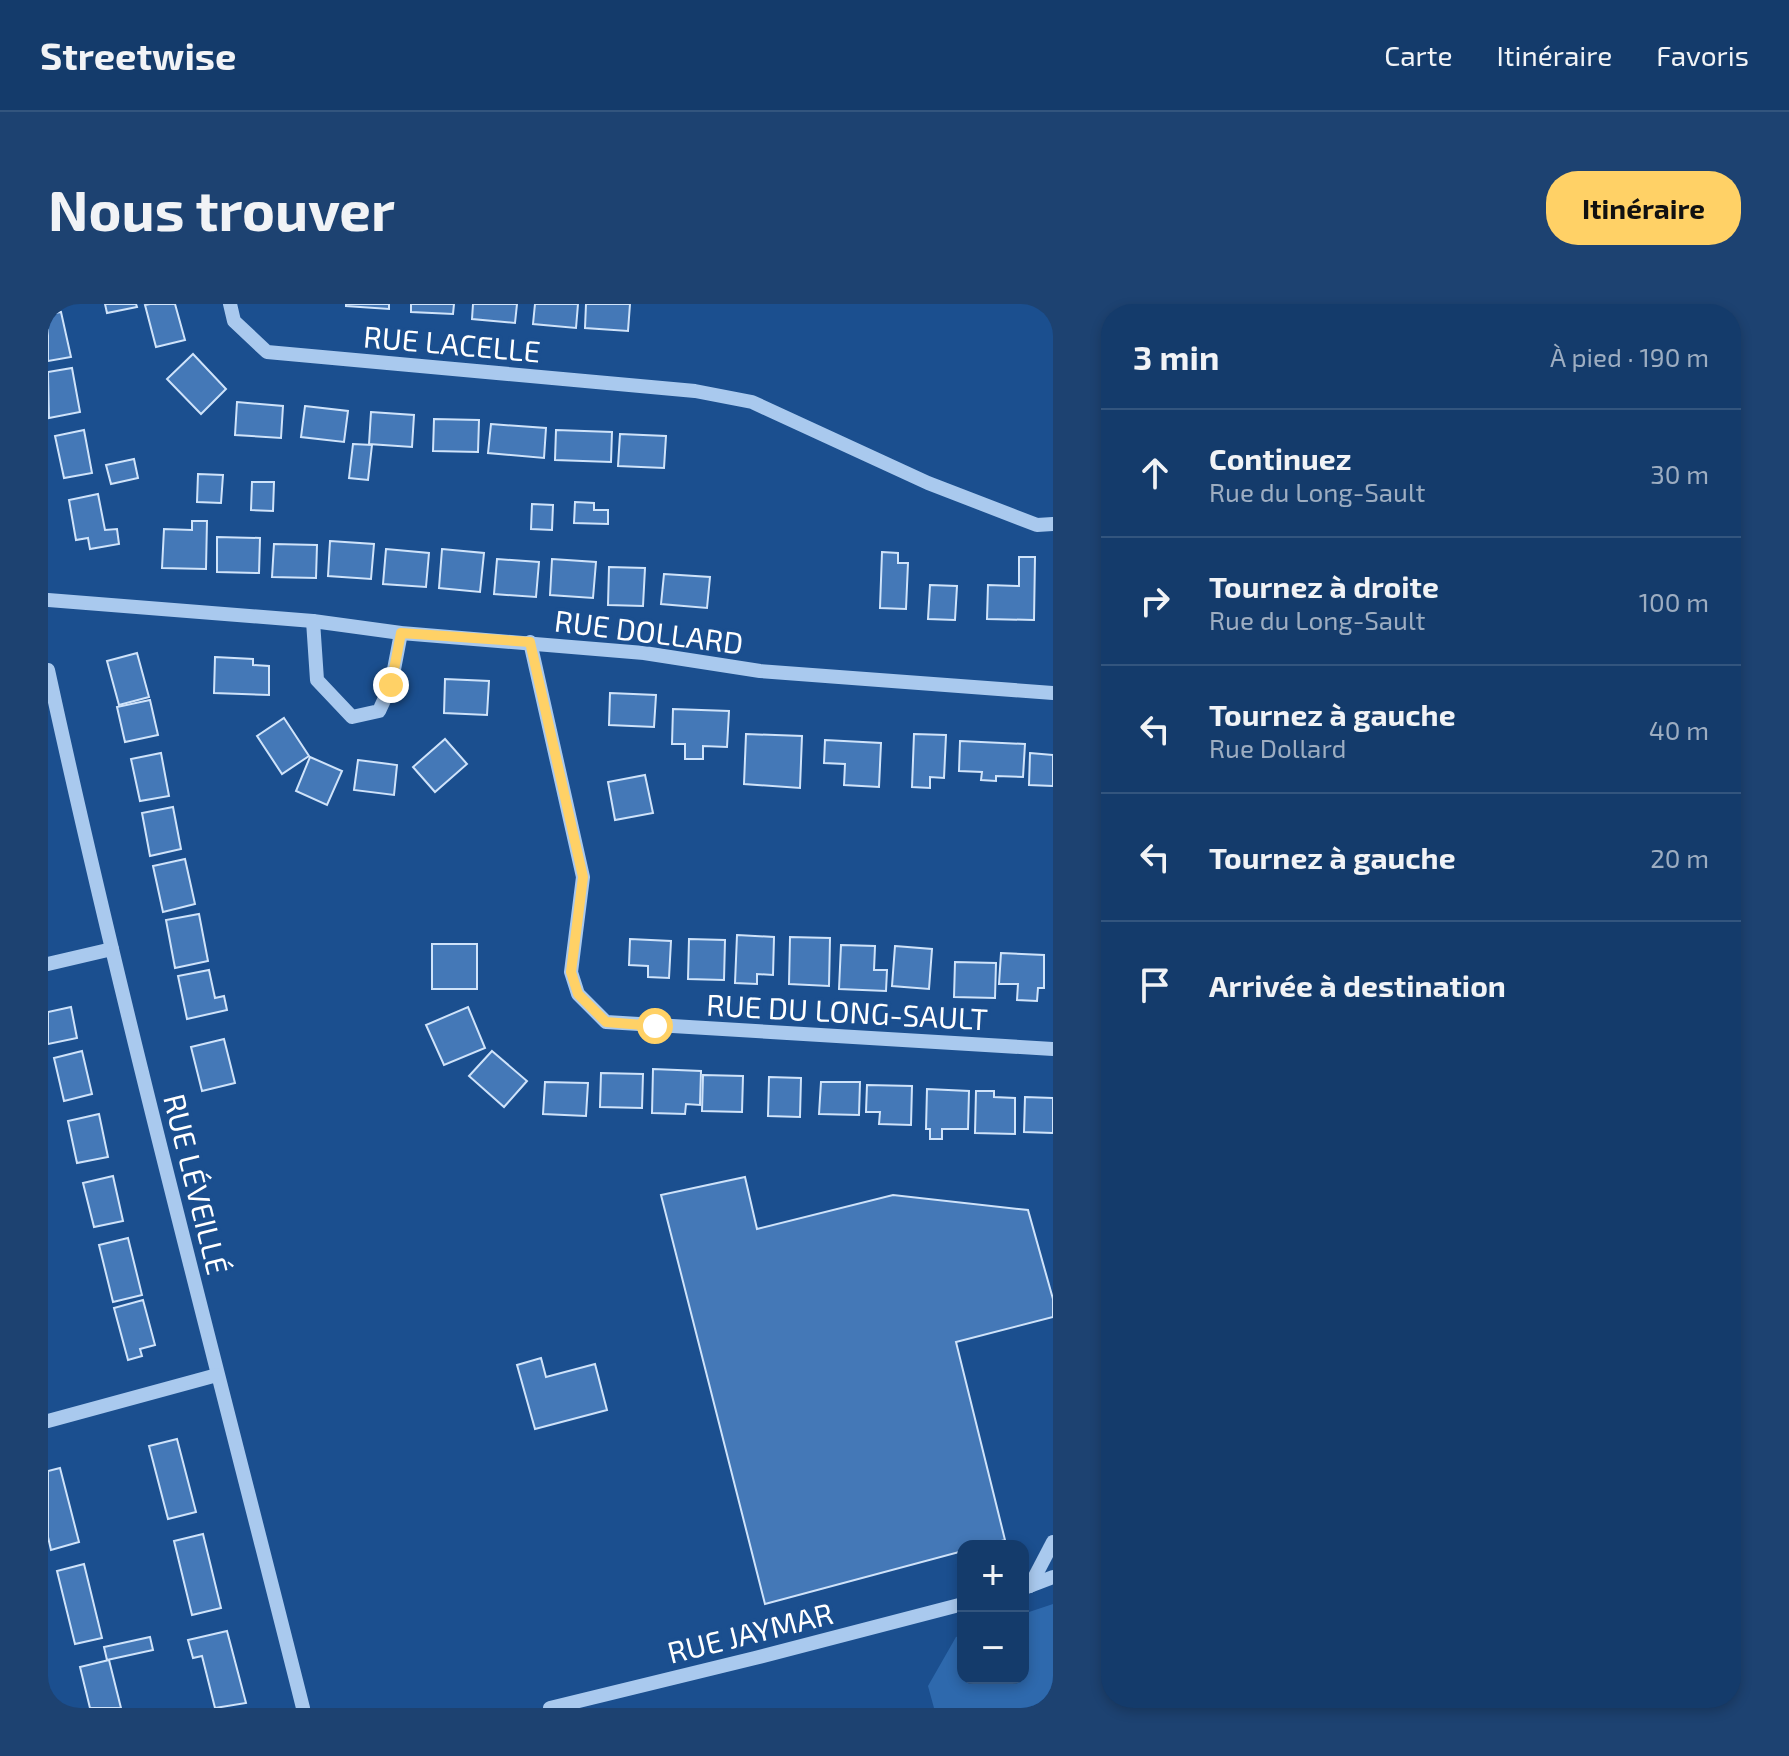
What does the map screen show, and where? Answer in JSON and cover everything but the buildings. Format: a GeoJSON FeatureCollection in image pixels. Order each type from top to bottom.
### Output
{"type":"FeatureCollection","features":[{"type":"Feature","properties":{"kind":"street","name":"RUE LACELLE"},"geometry":{"type":"LineString","coordinates":[[230,304],[234,321],[267,352],[695,391],[752,402],[928,483],[1037,525],[1053,524]]}},
{"type":"Feature","properties":{"kind":"street","name":"RUE DOLLARD"},"geometry":{"type":"LineString","coordinates":[[48,600],[313,621],[401,633],[644,653],[760,671],[1053,693]]}},
{"type":"Feature","properties":{"kind":"street"},"geometry":{"type":"LineString","coordinates":[[313,621],[317,680],[352,717],[379,711],[391,685],[401,633]]}},
{"type":"Feature","properties":{"kind":"street","name":"RUE DU LONG-SAULT"},"geometry":{"type":"LineString","coordinates":[[530,642],[583,877],[571,972],[578,994],[606,1022],[1053,1049]]}},
{"type":"Feature","properties":{"kind":"street","name":"RUE LÉVEILLÉ"},"geometry":{"type":"LineString","coordinates":[[48,670],[51,696],[112,949],[303,1708]]}},
{"type":"Feature","properties":{"kind":"street"},"geometry":{"type":"LineString","coordinates":[[48,964],[112,949]]}},
{"type":"Feature","properties":{"kind":"street"},"geometry":{"type":"LineString","coordinates":[[48,1421],[217,1375]]}},
{"type":"Feature","properties":{"kind":"street"},"geometry":{"type":"LineString","coordinates":[[1029,1582],[1053,1542]]}},
{"type":"Feature","properties":{"kind":"street"},"geometry":{"type":"LineString","coordinates":[[1029,1586],[1053,1577]]}},
{"type":"Feature","properties":{"kind":"street","name":"RUE JAYMAR"},"geometry":{"type":"LineString","coordinates":[[550,1708],[957,1606]]}},
{"type":"Feature","properties":{"kind":"shaded area"},"geometry":{"type":"Polygon","coordinates":[[[1053,1604],[1053,1708],[934,1708],[928,1686],[957,1637],[957,1684],[1029,1684],[1029,1612],[1053,1604]]]}},
{"type":"Feature","properties":{"kind":"route"},"geometry":{"type":"LineString","coordinates":[[391,685],[401,633],[530,642],[583,877],[571,972],[578,994],[606,1022],[655,1026]]}}]}
